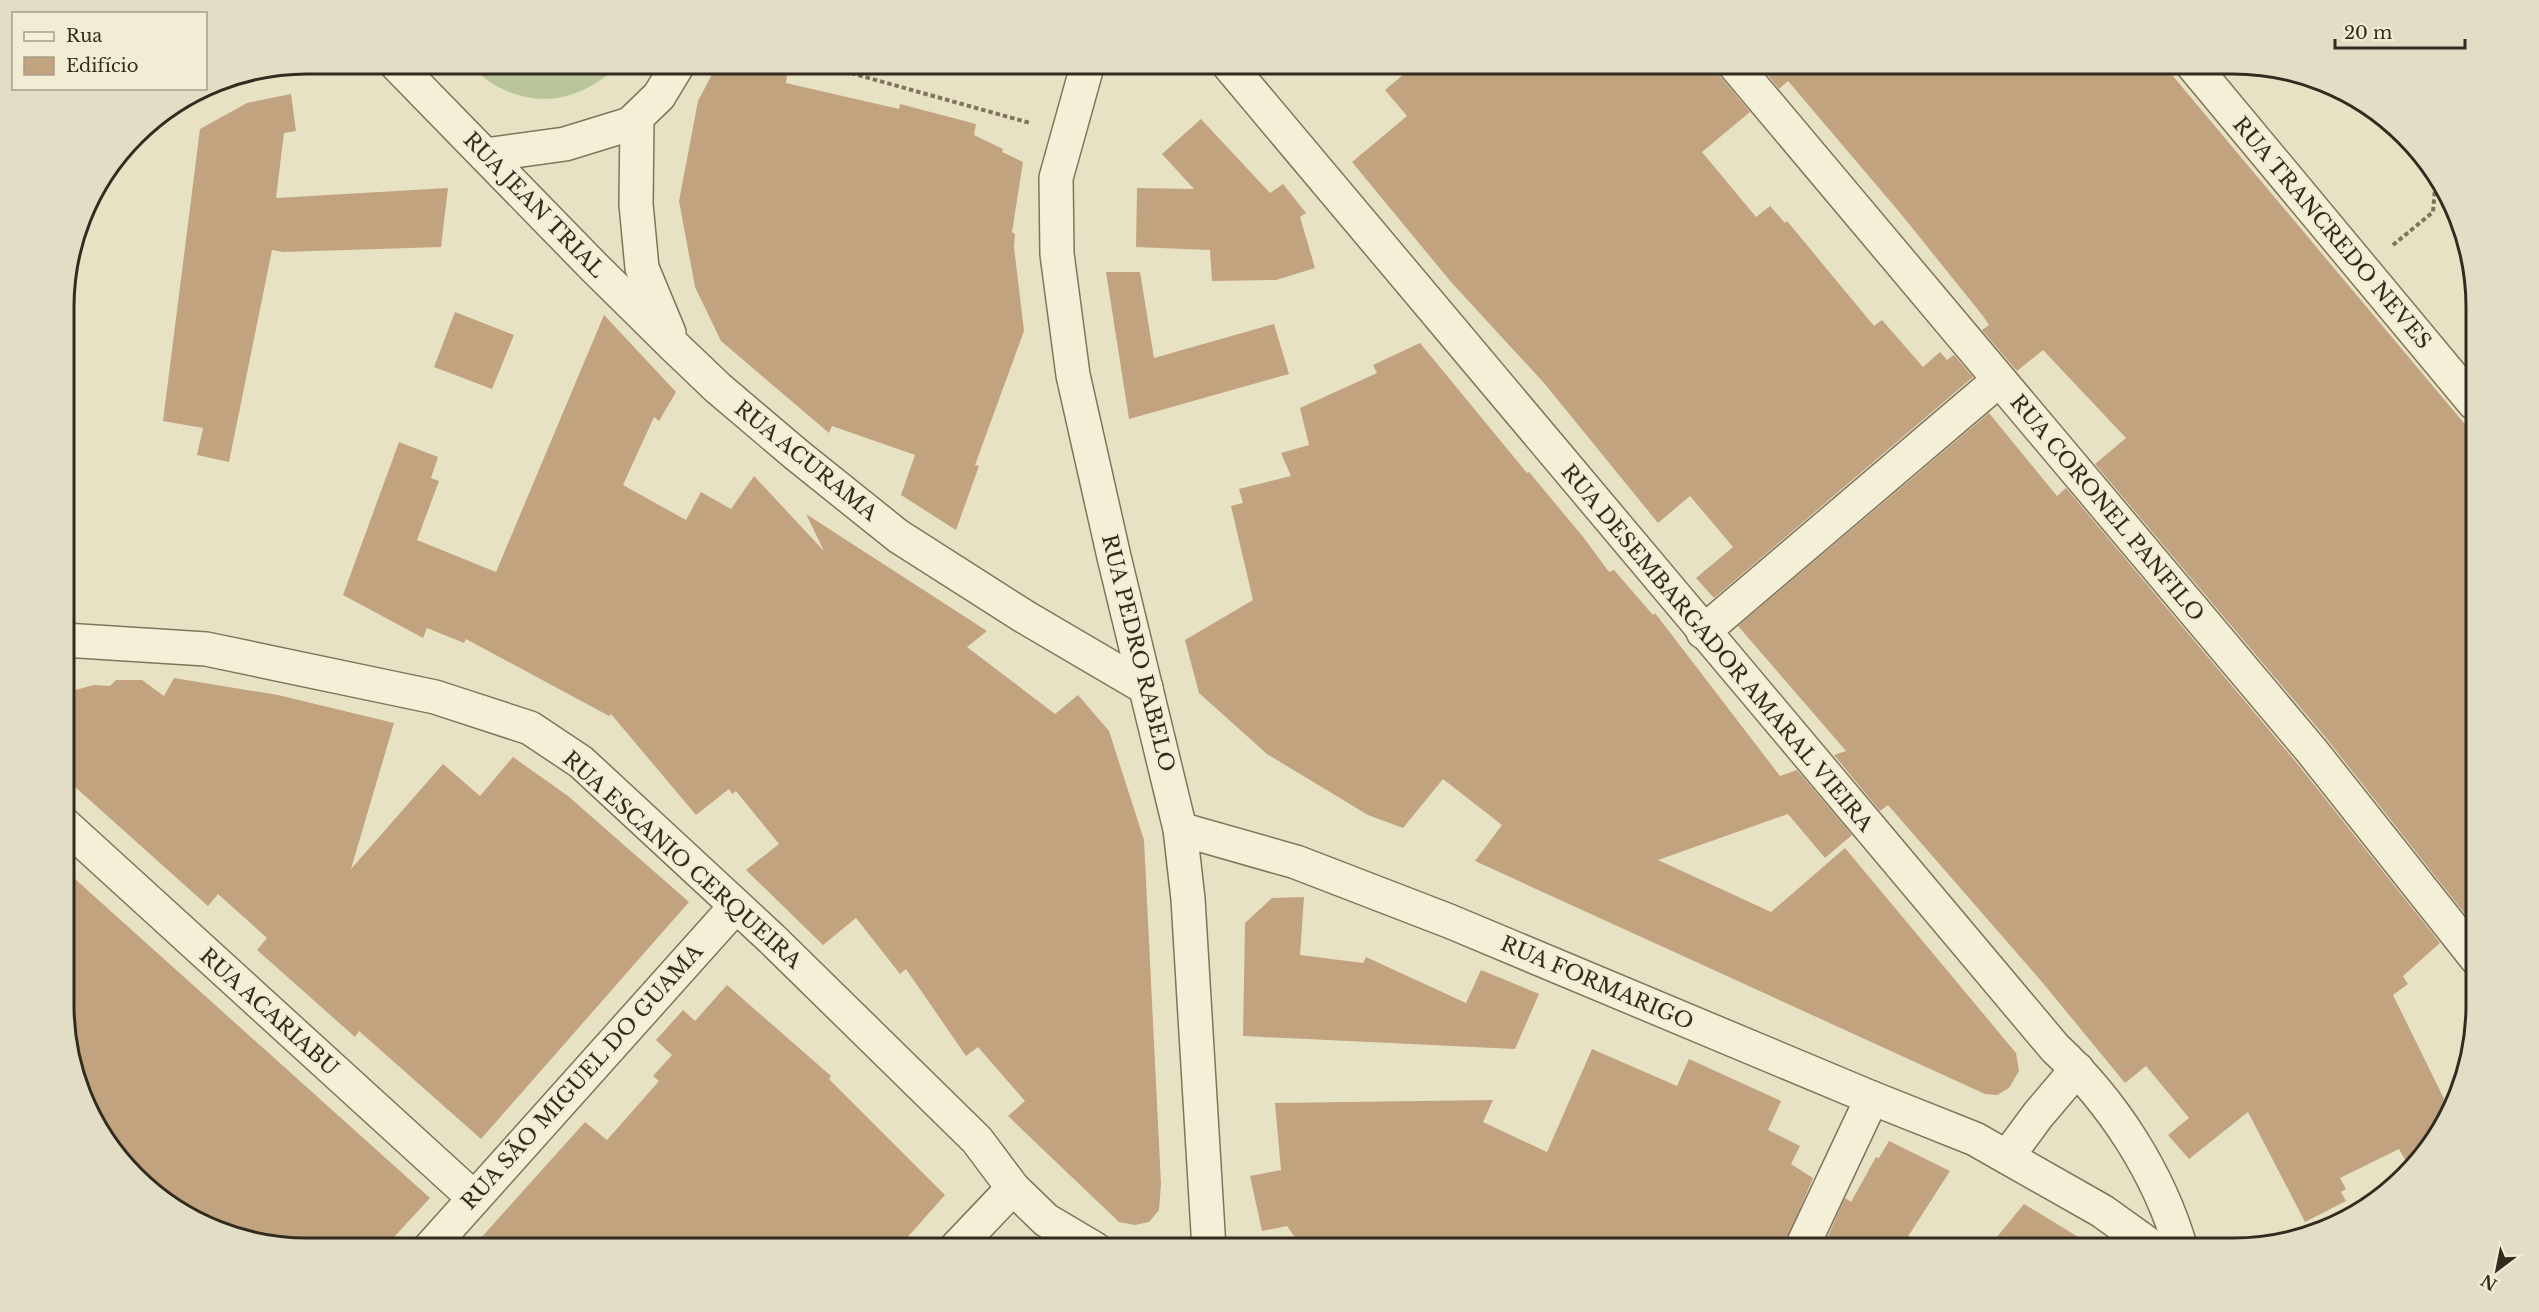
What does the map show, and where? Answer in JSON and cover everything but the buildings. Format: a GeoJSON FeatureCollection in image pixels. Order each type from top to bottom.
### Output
{"type":"FeatureCollection","features":[{"type":"Feature","properties":{"kind":"street","name":"RUA JEAN TRIAL"},"geometry":{"type":"LineString","coordinates":[[406,74],[674,345]]}},
{"type":"Feature","properties":{"kind":"street"},"geometry":{"type":"LineString","coordinates":[[485,155],[565,144],[630,124],[659,96],[672,74]]}},
{"type":"Feature","properties":{"kind":"street","name":"RUA PEDRO RABELO"},"geometry":{"type":"LineString","coordinates":[[1085,74],[1056,178],[1057,254],[1073,375],[1180,829],[1188,899],[1208,1238]]}},
{"type":"Feature","properties":{"kind":"street","name":"RUA DESEMBARGADOR AMARAL VIEIRA"},"geometry":{"type":"LineString","coordinates":[[1236,74],[2055,1048],[2078,1069],[2142,1157],[2170,1212],[2178,1238]]}},
{"type":"Feature","properties":{"kind":"street","name":"RUA CORONEL PANFILO"},"geometry":{"type":"LineString","coordinates":[[1742,74],[2311,750],[2466,945]]}},
{"type":"Feature","properties":{"kind":"street","name":"RUA TRANCREDO NEVES"},"geometry":{"type":"LineString","coordinates":[[2200,74],[2466,394]]}},
{"type":"Feature","properties":{"kind":"street","name":"RUA ACURAMA"},"geometry":{"type":"LineString","coordinates":[[637,118],[636,204],[642,268],[674,345],[718,388],[897,536],[1025,617],[1146,688]]}},
{"type":"Feature","properties":{"kind":"street"},"geometry":{"type":"LineString","coordinates":[[1704,632],[1999,380]]}},
{"type":"Feature","properties":{"kind":"street","name":"RUA ESCANIO CERQUEIRA"},"geometry":{"type":"LineString","coordinates":[[74,641],[206,649],[435,697],[530,728],[581,762],[736,906],[977,1140],[1013,1188],[1046,1220],[1076,1238]]}},
{"type":"Feature","properties":{"kind":"street","name":"RUA FORMARIGO"},"geometry":{"type":"LineString","coordinates":[[1180,829],[1296,862],[1449,921],[1975,1139],[2102,1211],[2141,1238]]}},
{"type":"Feature","properties":{"kind":"street","name":"RUA ACARIABU"},"geometry":{"type":"LineString","coordinates":[[74,833],[474,1198]]}},
{"type":"Feature","properties":{"kind":"street","name":"RUA SÃO MIGUEL DO GUAMA"},"geometry":{"type":"LineString","coordinates":[[439,1238],[736,906]]}},
{"type":"Feature","properties":{"kind":"street"},"geometry":{"type":"LineString","coordinates":[[2007,1157],[2038,1115],[2078,1069]]}},
{"type":"Feature","properties":{"kind":"street"},"geometry":{"type":"LineString","coordinates":[[1806,1238],[1872,1098]]}},
{"type":"Feature","properties":{"kind":"street"},"geometry":{"type":"LineString","coordinates":[[965,1238],[1013,1188]]}},
{"type":"Feature","properties":{"kind":"path"},"geometry":{"type":"LineString","coordinates":[[854,74],[1068,134]]}},
{"type":"Feature","properties":{"kind":"path"},"geometry":{"type":"LineString","coordinates":[[2362,270],[2433,212],[2435,191]]}},
{"type":"Feature","properties":{"kind":"green space"},"geometry":{"type":"Polygon","coordinates":[[[479,74],[608,74],[583,90],[563,97],[544,99],[524,97],[504,90],[479,74]]]}}]}
